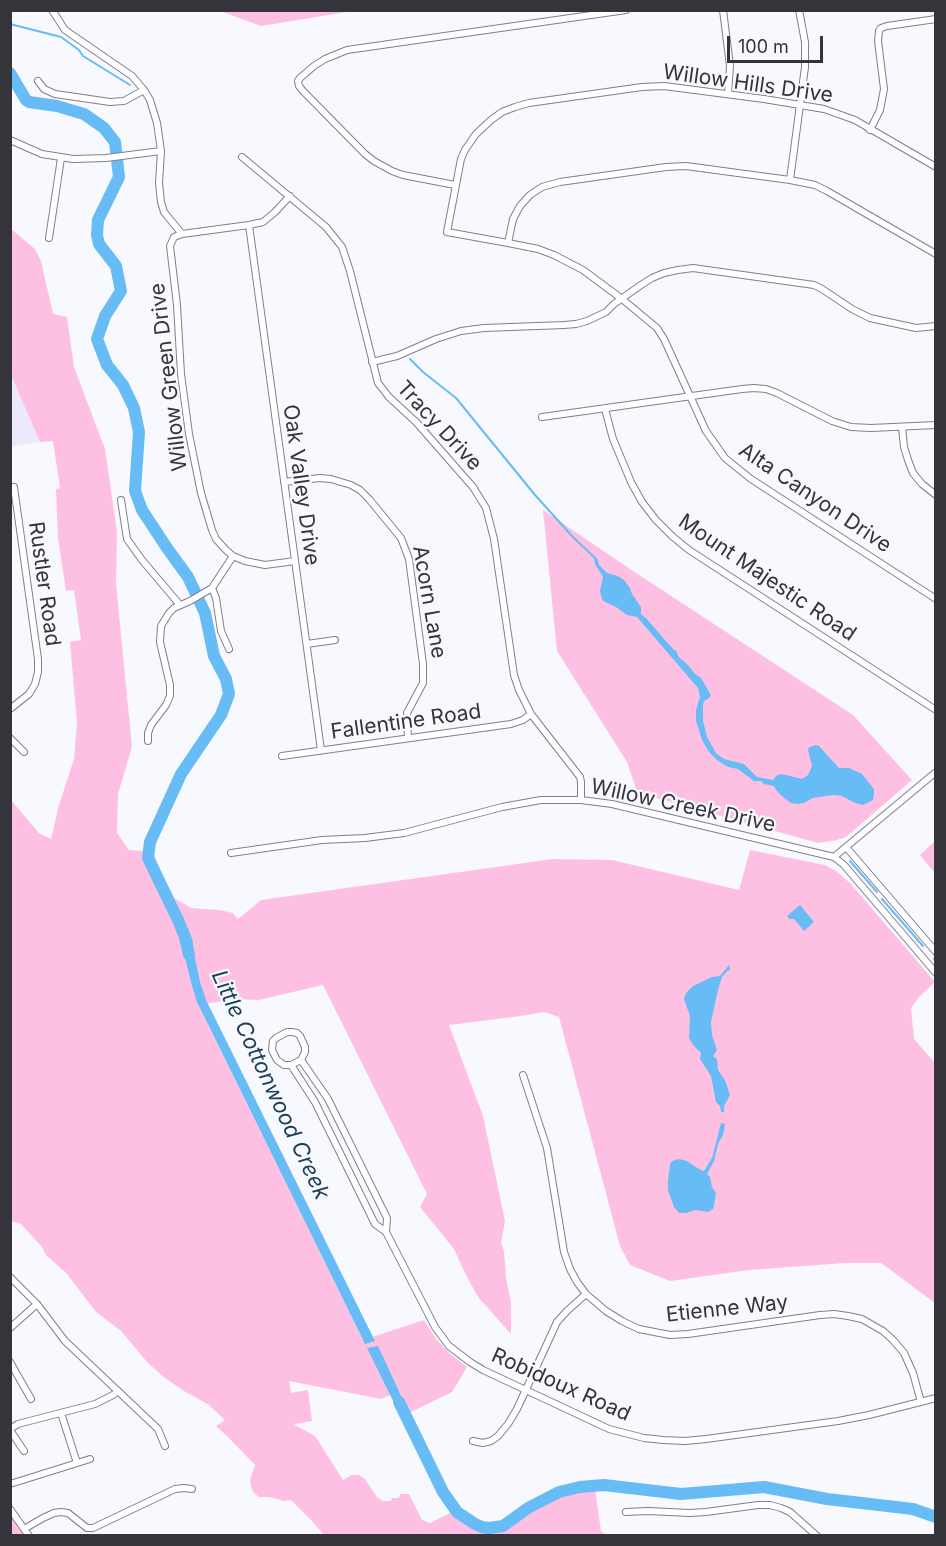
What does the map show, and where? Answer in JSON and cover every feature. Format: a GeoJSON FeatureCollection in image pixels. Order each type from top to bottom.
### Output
{"type":"FeatureCollection","features":[{"type":"Feature","properties":{"kind":"street"},"geometry":{"type":"LineString","coordinates":[[52,10],[65,30],[125,71],[144,90],[154,112],[161,151],[159,183],[161,202],[164,212],[182,234],[262,222],[269,218],[290,196]]}},
{"type":"Feature","properties":{"kind":"street"},"geometry":{"type":"LineString","coordinates":[[455,185],[403,175],[374,160],[365,154],[303,91],[298,81],[314,66],[347,50],[626,10]]}},
{"type":"Feature","properties":{"kind":"street"},"geometry":{"type":"LineString","coordinates":[[723,10],[730,66],[728,94]]}},
{"type":"Feature","properties":{"kind":"street"},"geometry":{"type":"LineString","coordinates":[[790,180],[806,55],[799,10]]}},
{"type":"Feature","properties":{"kind":"street"},"geometry":{"type":"LineString","coordinates":[[870,130],[884,99],[878,41],[881,27],[936,19]]}},
{"type":"Feature","properties":{"kind":"street"},"geometry":{"type":"LineString","coordinates":[[38,81],[44,89],[55,94],[110,102],[124,100],[144,90]]}},
{"type":"Feature","properties":{"kind":"street","name":"Willow Hills Drive"},"geometry":{"type":"LineString","coordinates":[[447,232],[455,185],[465,150],[476,134],[502,112],[529,103],[652,86],[728,94],[836,112],[855,120],[936,167]]}},
{"type":"Feature","properties":{"kind":"street"},"geometry":{"type":"LineString","coordinates":[[10,140],[42,154],[73,159],[106,158],[161,151]]}},
{"type":"Feature","properties":{"kind":"street","name":"Tracy Drive"},"geometry":{"type":"LineString","coordinates":[[242,157],[326,227],[342,247],[378,383],[473,487],[486,508],[494,539],[514,675],[531,714],[580,777],[581,800]]}},
{"type":"Feature","properties":{"kind":"street"},"geometry":{"type":"LineString","coordinates":[[49,238],[61,158]]}},
{"type":"Feature","properties":{"kind":"street"},"geometry":{"type":"LineString","coordinates":[[508,243],[513,219],[520,206],[536,190],[554,183],[676,166],[697,167],[810,184],[827,191],[936,254]]}},
{"type":"Feature","properties":{"kind":"street","name":"Oak Valley Drive"},"geometry":{"type":"LineString","coordinates":[[249,225],[321,750]]}},
{"type":"Feature","properties":{"kind":"street","name":"Alta Canyon Drive"},"geometry":{"type":"LineString","coordinates":[[447,232],[538,249],[583,270],[622,299],[660,333],[672,354],[706,431],[725,458],[738,469],[936,599]]}},
{"type":"Feature","properties":{"kind":"street","name":"Willow Green Drive"},"geometry":{"type":"LineString","coordinates":[[182,234],[174,237],[170,246],[177,305],[181,375],[189,434],[201,493],[212,530],[221,545],[233,556]]}},
{"type":"Feature","properties":{"kind":"street"},"geometry":{"type":"LineString","coordinates":[[372,362],[396,356],[462,331],[576,324],[598,317],[641,285],[664,273],[693,268],[814,285],[870,318],[916,328],[936,326]]}},
{"type":"Feature","properties":{"kind":"street"},"geometry":{"type":"LineString","coordinates":[[542,417],[741,389],[766,389],[842,425],[861,428],[936,425]]}},
{"type":"Feature","properties":{"kind":"street","name":"Mount Majestic Road"},"geometry":{"type":"LineString","coordinates":[[605,409],[612,439],[631,482],[642,502],[672,536],[689,550],[936,710]]}},
{"type":"Feature","properties":{"kind":"street"},"geometry":{"type":"LineString","coordinates":[[902,427],[904,447],[913,472],[922,484],[936,495]]}},
{"type":"Feature","properties":{"kind":"street","name":"Acorn Lane"},"geometry":{"type":"LineString","coordinates":[[284,482],[331,478],[351,485],[369,499],[401,538],[409,560],[423,664],[423,683],[407,713],[408,738]]}},
{"type":"Feature","properties":{"kind":"street","name":"Rustler Road"},"geometry":{"type":"LineString","coordinates":[[10,709],[30,694],[38,672],[39,659],[12,488]]}},
{"type":"Feature","properties":{"kind":"street"},"geometry":{"type":"LineString","coordinates":[[121,500],[127,539],[180,605]]}},
{"type":"Feature","properties":{"kind":"street"},"geometry":{"type":"LineString","coordinates":[[148,741],[151,725],[170,696],[170,685],[160,642],[161,626],[169,613],[174,608],[209,590],[233,556],[265,566],[295,561]]}},
{"type":"Feature","properties":{"kind":"street"},"geometry":{"type":"LineString","coordinates":[[209,590],[216,598],[221,631],[229,649]]}},
{"type":"Feature","properties":{"kind":"street"},"geometry":{"type":"LineString","coordinates":[[307,644],[335,640]]}},
{"type":"Feature","properties":{"kind":"street","name":"Fallentine Road"},"geometry":{"type":"LineString","coordinates":[[282,756],[511,724],[531,714]]}},
{"type":"Feature","properties":{"kind":"street"},"geometry":{"type":"LineString","coordinates":[[10,738],[24,752]]}},
{"type":"Feature","properties":{"kind":"street"},"geometry":{"type":"LineString","coordinates":[[936,772],[834,857],[936,973]]}},
{"type":"Feature","properties":{"kind":"street","name":"Willow Creek Drive"},"geometry":{"type":"LineString","coordinates":[[231,853],[322,840],[387,836],[521,803],[541,800],[581,800],[612,804],[834,857]]}},
{"type":"Feature","properties":{"kind":"street"},"geometry":{"type":"LineString","coordinates":[[846,847],[936,952]]}},
{"type":"Feature","properties":{"kind":"street","name":"Robidoux Road"},"geometry":{"type":"LineString","coordinates":[[386,1232],[387,1218],[328,1099],[301,1060],[305,1052],[300,1036],[297,1033],[287,1032],[273,1041],[272,1050],[277,1060],[280,1064],[291,1065],[315,1102],[375,1224],[386,1232],[441,1336],[470,1362],[609,1429],[644,1438],[663,1440],[706,1439],[838,1421],[936,1398]]}},
{"type":"Feature","properties":{"kind":"street"},"geometry":{"type":"LineString","coordinates":[[291,1065],[301,1060]]}},
{"type":"Feature","properties":{"kind":"street","name":"Etienne Way"},"geometry":{"type":"LineString","coordinates":[[523,1075],[541,1126],[548,1156],[564,1252],[570,1269],[586,1294],[606,1311],[622,1322],[639,1329],[670,1335],[820,1315],[834,1314],[862,1319],[883,1331],[904,1353],[913,1373],[921,1402]]}},
{"type":"Feature","properties":{"kind":"street"},"geometry":{"type":"LineString","coordinates":[[10,1277],[37,1304],[65,1341],[158,1429],[165,1446]]}},
{"type":"Feature","properties":{"kind":"street"},"geometry":{"type":"LineString","coordinates":[[473,1441],[483,1443],[491,1441],[508,1424],[557,1323],[586,1294]]}},
{"type":"Feature","properties":{"kind":"street"},"geometry":{"type":"LineString","coordinates":[[10,1328],[37,1304]]}},
{"type":"Feature","properties":{"kind":"street"},"geometry":{"type":"LineString","coordinates":[[10,1362],[31,1399]]}},
{"type":"Feature","properties":{"kind":"street"},"geometry":{"type":"LineString","coordinates":[[24,1451],[10,1429],[18,1424],[105,1400],[118,1391]]}},
{"type":"Feature","properties":{"kind":"street"},"geometry":{"type":"LineString","coordinates":[[61,1413],[77,1463]]}},
{"type":"Feature","properties":{"kind":"street"},"geometry":{"type":"LineString","coordinates":[[10,1484],[90,1459]]}},
{"type":"Feature","properties":{"kind":"street"},"geometry":{"type":"LineString","coordinates":[[10,1509],[27,1532],[43,1518],[61,1512],[68,1513],[87,1528],[93,1528],[175,1489],[192,1489]]}},
{"type":"Feature","properties":{"kind":"street"},"geometry":{"type":"LineString","coordinates":[[626,1512],[698,1513],[770,1505],[790,1512],[816,1536]]}},
{"type":"Feature","properties":{"kind":"shaded area"},"geometry":{"type":"Polygon","coordinates":[[[220,11],[353,11],[261,26],[220,11]]]}},
{"type":"Feature","properties":{"kind":"shaded area"},"geometry":{"type":"Polygon","coordinates":[[[11,229],[35,249],[41,261],[53,314],[67,317],[74,367],[105,449],[117,532],[116,584],[132,747],[118,794],[117,833],[129,850],[154,855],[174,898],[191,908],[233,913],[238,919],[261,900],[553,859],[612,860],[739,890],[750,850],[825,865],[836,871],[850,883],[935,982],[911,1008],[914,1039],[935,1063],[935,1303],[881,1263],[845,1263],[749,1270],[670,1281],[630,1265],[620,1246],[559,1017],[544,1012],[449,1025],[483,1116],[505,1221],[501,1243],[511,1303],[511,1334],[478,1297],[454,1249],[420,1207],[427,1194],[323,985],[259,1000],[234,999],[199,1005],[363,1340],[424,1320],[436,1339],[467,1367],[452,1392],[409,1413],[399,1391],[381,1399],[289,1381],[291,1393],[308,1390],[312,1421],[295,1425],[315,1436],[343,1480],[351,1475],[359,1475],[383,1501],[399,1498],[400,1494],[409,1494],[422,1520],[430,1523],[450,1513],[465,1524],[481,1531],[497,1532],[514,1524],[566,1491],[582,1488],[595,1489],[601,1531],[606,1535],[324,1535],[291,1500],[259,1497],[254,1493],[250,1480],[255,1465],[216,1426],[225,1420],[209,1405],[165,1378],[147,1362],[121,1331],[96,1312],[67,1274],[46,1255],[42,1247],[21,1224],[11,1221],[10,799],[39,833],[51,839],[74,759],[77,723],[70,642],[81,640],[74,590],[66,591],[58,538],[56,489],[60,488],[53,441],[40,442],[11,375],[11,229]]]}},
{"type":"Feature","properties":{"kind":"shaded area"},"geometry":{"type":"Polygon","coordinates":[[[11,375],[40,442],[11,447],[11,375]]]}},
{"type":"Feature","properties":{"kind":"shaded area"},"geometry":{"type":"Polygon","coordinates":[[[543,510],[853,715],[912,780],[846,837],[818,843],[642,794],[636,789],[627,762],[557,651],[543,510]]]}},
{"type":"Feature","properties":{"kind":"shaded area"},"geometry":{"type":"Polygon","coordinates":[[[935,841],[935,873],[920,855],[935,841]]]}},
{"type":"Feature","properties":{"kind":"shaded area"},"geometry":{"type":"Polygon","coordinates":[[[11,1515],[24,1535],[11,1535],[11,1515]]]}},
{"type":"Feature","properties":{"kind":"water"},"geometry":{"type":"Polygon","coordinates":[[[595,558],[607,573],[624,580],[641,607],[641,614],[701,678],[711,695],[704,701],[703,721],[707,737],[716,753],[724,759],[744,764],[757,777],[773,780],[777,775],[782,774],[802,779],[808,775],[812,766],[809,747],[816,745],[839,768],[849,768],[862,774],[874,789],[873,800],[863,805],[842,796],[833,795],[813,798],[804,803],[791,803],[774,786],[754,781],[738,769],[728,767],[717,760],[702,740],[696,721],[696,710],[700,697],[698,688],[637,617],[627,615],[602,599],[600,591],[603,577],[595,564],[595,558]]]}},
{"type":"Feature","properties":{"kind":"water"},"geometry":{"type":"Polygon","coordinates":[[[800,905],[814,922],[804,931],[794,919],[787,916],[800,905]]]}},
{"type":"Feature","properties":{"kind":"water"},"geometry":{"type":"Polygon","coordinates":[[[192,937],[200,982],[206,1000],[375,1341],[365,1344],[197,1002],[181,941],[192,937]]]}},
{"type":"Feature","properties":{"kind":"water"},"geometry":{"type":"Polygon","coordinates":[[[729,965],[730,970],[722,977],[711,1022],[717,1050],[713,1056],[717,1059],[718,1070],[725,1080],[730,1095],[724,1106],[724,1112],[721,1112],[716,1102],[711,1076],[700,1059],[701,1053],[689,1038],[690,1016],[684,999],[693,986],[712,977],[720,976],[729,965]]]}},
{"type":"Feature","properties":{"kind":"water"},"geometry":{"type":"Polygon","coordinates":[[[721,1123],[725,1124],[723,1135],[707,1174],[716,1193],[713,1209],[708,1212],[696,1210],[679,1213],[674,1207],[668,1190],[670,1164],[679,1159],[704,1171],[712,1158],[721,1123]]]}},
{"type":"Feature","properties":{"kind":"water"},"geometry":{"type":"Polygon","coordinates":[[[378,1346],[409,1413],[401,1417],[367,1348],[378,1346]]]}},
{"type":"Feature","properties":{"kind":"waterway"},"geometry":{"type":"LineString","coordinates":[[10,24],[61,37],[79,50],[83,56],[130,85]]}},
{"type":"Feature","properties":{"kind":"waterway","name":"Little Cottonwood Creek"},"geometry":{"type":"LineString","coordinates":[[10,73],[29,102],[57,106],[84,114],[104,128],[115,142],[119,177],[98,220],[97,235],[99,244],[116,266],[121,291],[105,316],[97,339],[107,365],[123,385],[134,408],[139,432],[135,491],[142,510],[188,577],[205,613],[214,656],[226,679],[229,694],[221,715],[181,774],[150,842],[148,858],[178,920],[189,955]]}},
{"type":"Feature","properties":{"kind":"waterway"},"geometry":{"type":"LineString","coordinates":[[410,359],[456,398],[535,495],[595,558]]}},
{"type":"Feature","properties":{"kind":"waterway"},"geometry":{"type":"LineString","coordinates":[[850,861],[877,892]]}},
{"type":"Feature","properties":{"kind":"waterway"},"geometry":{"type":"LineString","coordinates":[[882,899],[923,946]]}},
{"type":"Feature","properties":{"kind":"waterway","name":"Little Cottonwood Creek"},"geometry":{"type":"LineString","coordinates":[[399,1402],[443,1492],[457,1512],[482,1527],[503,1526],[528,1508],[559,1492],[604,1485],[681,1494],[764,1487],[827,1499],[913,1509],[936,1517]]}}]}
